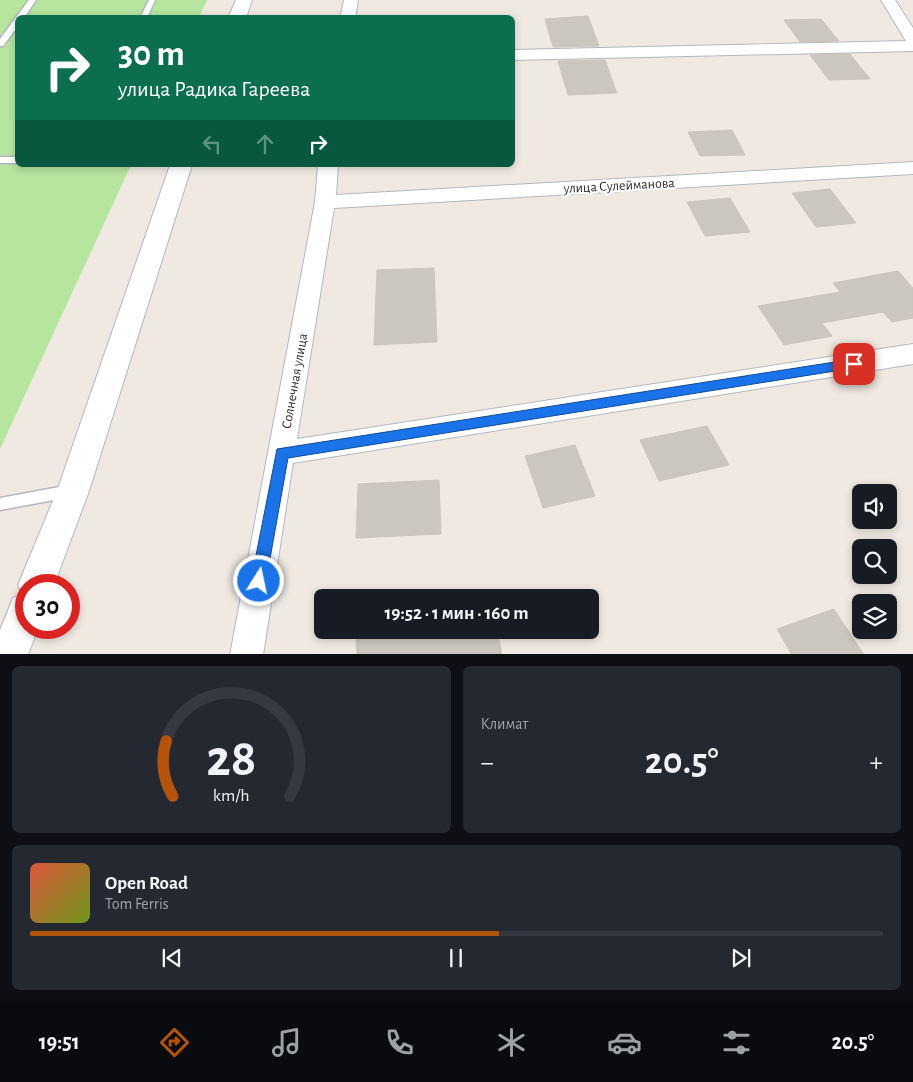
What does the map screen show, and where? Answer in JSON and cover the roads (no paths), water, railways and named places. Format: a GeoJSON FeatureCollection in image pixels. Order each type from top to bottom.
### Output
{"type":"FeatureCollection","features":[{"type":"Feature","properties":{"kind":"main road"},"geometry":{"type":"LineString","coordinates":[[238,15],[244,0]]}},
{"type":"Feature","properties":{"kind":"main road"},"geometry":{"type":"LineString","coordinates":[[40,574],[73,491],[180,167]]}},
{"type":"Feature","properties":{"kind":"main road"},"geometry":{"type":"LineString","coordinates":[[9,654],[15,639]]}},
{"type":"Feature","properties":{"kind":"street"},"geometry":{"type":"LineString","coordinates":[[348,15],[351,0]]}},
{"type":"Feature","properties":{"kind":"street"},"geometry":{"type":"LineString","coordinates":[[888,0],[913,40]]}},
{"type":"Feature","properties":{"kind":"street"},"geometry":{"type":"LineString","coordinates":[[515,54],[913,46]]}},
{"type":"Feature","properties":{"kind":"street","name":"Солнечная улица"},"geometry":{"type":"LineString","coordinates":[[246,654],[325,202],[328,167]]}},
{"type":"Feature","properties":{"kind":"street","name":"улица Сулейманова"},"geometry":{"type":"LineString","coordinates":[[325,202],[913,168]]}},
{"type":"Feature","properties":{"kind":"street"},"geometry":{"type":"LineString","coordinates":[[282,453],[913,354]]}},
{"type":"Feature","properties":{"kind":"lane"},"geometry":{"type":"LineString","coordinates":[[22,15],[33,0]]}},
{"type":"Feature","properties":{"kind":"lane"},"geometry":{"type":"LineString","coordinates":[[144,15],[152,0]]}},
{"type":"Feature","properties":{"kind":"lane"},"geometry":{"type":"LineString","coordinates":[[0,44],[15,24]]}},
{"type":"Feature","properties":{"kind":"lane"},"geometry":{"type":"LineString","coordinates":[[0,160],[15,160]]}},
{"type":"Feature","properties":{"kind":"lane"},"geometry":{"type":"LineString","coordinates":[[0,504],[73,491]]}}]}
